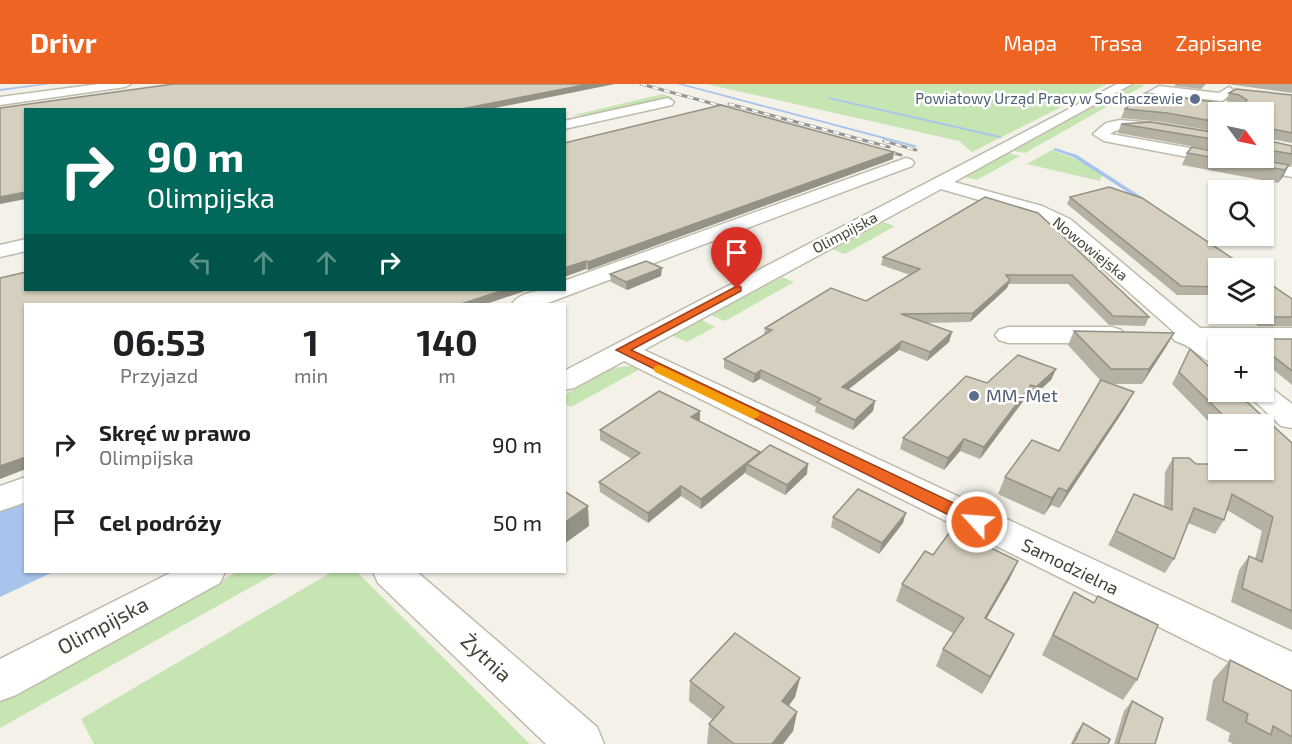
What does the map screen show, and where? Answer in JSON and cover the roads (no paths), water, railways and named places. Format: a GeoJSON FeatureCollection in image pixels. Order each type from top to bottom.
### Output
{"type":"FeatureCollection","features":[{"type":"Feature","properties":{"kind":"street"},"geometry":{"type":"LineString","coordinates":[[0,101],[125,84]]}},
{"type":"Feature","properties":{"kind":"street","name":"Olimpijska"},"geometry":{"type":"LineString","coordinates":[[566,381],[1126,84]]}},
{"type":"Feature","properties":{"kind":"street"},"geometry":{"type":"LineString","coordinates":[[1178,84],[1234,92],[1222,97],[1159,90],[1148,96],[1208,105]]}},
{"type":"Feature","properties":{"kind":"street"},"geometry":{"type":"LineString","coordinates":[[566,112],[645,95]]}},
{"type":"Feature","properties":{"kind":"street"},"geometry":{"type":"LineString","coordinates":[[566,125],[668,102]]}},
{"type":"Feature","properties":{"kind":"street"},"geometry":{"type":"LineString","coordinates":[[1146,126],[1166,114],[1185,114]]}},
{"type":"Feature","properties":{"kind":"street"},"geometry":{"type":"LineString","coordinates":[[1208,136],[1146,126],[1112,126],[1100,134],[1104,137],[1292,172]]}},
{"type":"Feature","properties":{"kind":"street"},"geometry":{"type":"LineString","coordinates":[[566,288],[906,163]]}},
{"type":"Feature","properties":{"kind":"street","name":"Nowowiejska"},"geometry":{"type":"LineString","coordinates":[[938,183],[1035,210],[1063,223],[1208,349]]}},
{"type":"Feature","properties":{"kind":"street"},"geometry":{"type":"LineString","coordinates":[[0,232],[24,227]]}},
{"type":"Feature","properties":{"kind":"street"},"geometry":{"type":"LineString","coordinates":[[0,251],[24,245]]}},
{"type":"Feature","properties":{"kind":"street"},"geometry":{"type":"LineString","coordinates":[[527,303],[559,291]]}},
{"type":"Feature","properties":{"kind":"street"},"geometry":{"type":"LineString","coordinates":[[1008,335],[1292,336]]}},
{"type":"Feature","properties":{"kind":"street","name":"Samodzielna"},"geometry":{"type":"LineString","coordinates":[[622,350],[1292,673]]}},
{"type":"Feature","properties":{"kind":"street"},"geometry":{"type":"LineString","coordinates":[[1271,402],[1292,419]]}},
{"type":"Feature","properties":{"kind":"street"},"geometry":{"type":"LineString","coordinates":[[0,499],[24,490]]}},
{"type":"Feature","properties":{"kind":"street","name":"Olimpijska"},"geometry":{"type":"LineString","coordinates":[[0,681],[204,573]]}},
{"type":"Feature","properties":{"kind":"street","name":"Żytnia"},"geometry":{"type":"LineString","coordinates":[[393,573],[580,744]]}},
{"type":"Feature","properties":{"kind":"water"},"geometry":{"type":"Polygon","coordinates":[[[24,503],[24,573],[51,573],[0,597],[0,512],[24,503]]]}},
{"type":"Feature","properties":{"kind":"waterway"},"geometry":{"type":"LineString","coordinates":[[0,90],[49,84]]}},
{"type":"Feature","properties":{"kind":"waterway"},"geometry":{"type":"LineString","coordinates":[[679,84],[916,146]]}},
{"type":"Feature","properties":{"kind":"waterway"},"geometry":{"type":"LineString","coordinates":[[829,98],[1000,137]]}},
{"type":"Feature","properties":{"kind":"waterway"},"geometry":{"type":"LineString","coordinates":[[1055,149],[1075,156],[1148,203]]}},
{"type":"Feature","properties":{"kind":"railway"},"geometry":{"type":"LineString","coordinates":[[641,84],[736,110]]}},
{"type":"Feature","properties":{"kind":"railway"},"geometry":{"type":"LineString","coordinates":[[729,104],[889,147]]}},
{"type":"Feature","properties":{"kind":"railway"},"geometry":{"type":"LineString","coordinates":[[884,141],[916,150]]}},
{"type":"Feature","properties":{"kind":"railway"},"geometry":{"type":"LineString","coordinates":[[878,149],[901,155]]}},
{"type":"Feature","properties":{"kind":"place","name":"Powiatowy Urząd Pracy w Sochaczewie"},"geometry":{"type":"Point","coordinates":[1195,99]}},
{"type":"Feature","properties":{"kind":"place","name":"MM-Met"},"geometry":{"type":"Point","coordinates":[974,396]}}]}
